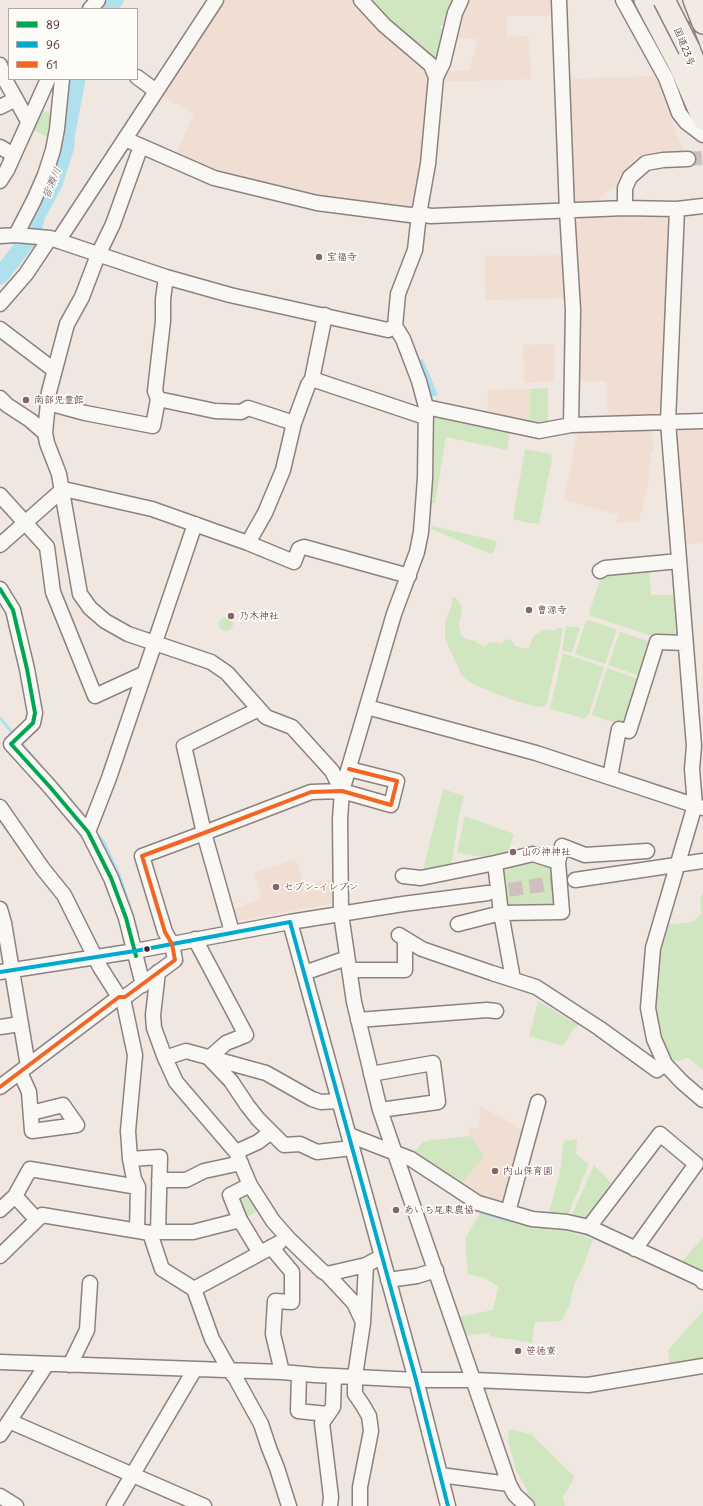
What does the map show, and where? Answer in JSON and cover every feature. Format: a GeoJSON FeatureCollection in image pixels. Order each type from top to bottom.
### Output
{"type":"FeatureCollection","features":[{"type":"Feature","properties":{"kind":"highway"},"geometry":{"type":"LineString","coordinates":[[645,0],[680,66],[703,119]]}},
{"type":"Feature","properties":{"kind":"highway"},"geometry":{"type":"LineString","coordinates":[[664,0],[689,50]]}},
{"type":"Feature","properties":{"kind":"highway","name":"国道23号"},"geometry":{"type":"LineString","coordinates":[[664,0],[703,94]]}},
{"type":"Feature","properties":{"kind":"highway"},"geometry":{"type":"LineString","coordinates":[[670,0],[703,85]]}},
{"type":"Feature","properties":{"kind":"highway"},"geometry":{"type":"LineString","coordinates":[[694,0],[703,23]]}},
{"type":"Feature","properties":{"kind":"highway"},"geometry":{"type":"LineString","coordinates":[[699,0],[703,12]]}},
{"type":"Feature","properties":{"kind":"street"},"geometry":{"type":"LineString","coordinates":[[91,8],[98,0]]}},
{"type":"Feature","properties":{"kind":"street"},"geometry":{"type":"LineString","coordinates":[[0,304],[54,240],[125,139],[216,0]]}},
{"type":"Feature","properties":{"kind":"street"},"geometry":{"type":"LineString","coordinates":[[361,0],[384,25],[431,65],[436,77]]}},
{"type":"Feature","properties":{"kind":"street"},"geometry":{"type":"LineString","coordinates":[[461,0],[455,13],[443,63],[436,77],[428,164],[419,214],[416,250],[398,294],[395,326],[403,339],[419,381],[426,412],[425,478],[421,532],[417,552],[394,614],[342,791],[340,819],[341,914],[358,1020],[380,1110],[509,1484],[515,1494],[527,1506]]}},
{"type":"Feature","properties":{"kind":"street"},"geometry":{"type":"LineString","coordinates":[[559,0],[567,211],[573,310],[571,425]]}},
{"type":"Feature","properties":{"kind":"street"},"geometry":{"type":"LineString","coordinates":[[623,0],[666,78],[679,113],[686,122],[703,135]]}},
{"type":"Feature","properties":{"kind":"street"},"geometry":{"type":"LineString","coordinates":[[0,65],[4,78],[28,121]]}},
{"type":"Feature","properties":{"kind":"street"},"geometry":{"type":"LineString","coordinates":[[138,78],[156,91]]}},
{"type":"Feature","properties":{"kind":"street"},"geometry":{"type":"LineString","coordinates":[[0,181],[7,170],[48,80]]}},
{"type":"Feature","properties":{"kind":"street"},"geometry":{"type":"LineString","coordinates":[[16,235],[37,194],[53,150],[57,129],[62,80]]}},
{"type":"Feature","properties":{"kind":"street"},"geometry":{"type":"LineString","coordinates":[[0,108],[16,99]]}},
{"type":"Feature","properties":{"kind":"street"},"geometry":{"type":"LineString","coordinates":[[125,139],[214,178],[317,203],[410,215],[419,214],[431,216],[625,208],[677,209],[703,206]]}},
{"type":"Feature","properties":{"kind":"street"},"geometry":{"type":"LineString","coordinates":[[140,146],[113,224],[98,255],[82,297],[67,324],[54,370],[48,403],[45,433],[47,443],[59,474],[80,594],[90,608],[105,621],[128,634],[211,662],[227,673],[266,717],[292,727],[332,772],[342,791]]}},
{"type":"Feature","properties":{"kind":"street"},"geometry":{"type":"LineString","coordinates":[[0,147],[14,155]]}},
{"type":"Feature","properties":{"kind":"street"},"geometry":{"type":"LineString","coordinates":[[625,208],[625,188],[630,177],[646,163],[663,160],[688,159]]}},
{"type":"Feature","properties":{"kind":"street"},"geometry":{"type":"LineString","coordinates":[[677,209],[668,422],[694,746],[692,769],[699,807],[677,866],[653,948],[648,1008],[654,1039],[665,1064],[682,1082],[703,1100]]}},
{"type":"Feature","properties":{"kind":"street"},"geometry":{"type":"LineString","coordinates":[[0,236],[16,235],[54,240],[166,277],[230,295],[388,330],[395,326]]}},
{"type":"Feature","properties":{"kind":"street"},"geometry":{"type":"LineString","coordinates":[[48,403],[85,413],[153,426],[158,399],[155,391],[163,321],[163,299],[166,277]]}},
{"type":"Feature","properties":{"kind":"street"},"geometry":{"type":"LineString","coordinates":[[248,543],[265,513],[283,470],[294,423],[308,385],[312,379],[325,315]]}},
{"type":"Feature","properties":{"kind":"street"},"geometry":{"type":"LineString","coordinates":[[0,329],[54,370]]}},
{"type":"Feature","properties":{"kind":"street"},"geometry":{"type":"LineString","coordinates":[[312,379],[426,412],[539,431],[571,425],[703,421]]}},
{"type":"Feature","properties":{"kind":"street"},"geometry":{"type":"LineString","coordinates":[[0,398],[7,405],[30,420],[45,433]]}},
{"type":"Feature","properties":{"kind":"street"},"geometry":{"type":"LineString","coordinates":[[158,399],[215,411],[241,412],[248,408],[294,423]]}},
{"type":"Feature","properties":{"kind":"street"},"geometry":{"type":"LineString","coordinates":[[62,490],[152,509],[248,543],[294,562],[299,549],[304,547],[409,576]]}},
{"type":"Feature","properties":{"kind":"street"},"geometry":{"type":"LineString","coordinates":[[0,545],[62,490]]}},
{"type":"Feature","properties":{"kind":"street"},"geometry":{"type":"LineString","coordinates":[[0,495],[47,547],[53,592],[95,696],[143,674]]}},
{"type":"Feature","properties":{"kind":"street"},"geometry":{"type":"LineString","coordinates":[[90,827],[195,524]]}},
{"type":"Feature","properties":{"kind":"street"},"geometry":{"type":"LineString","coordinates":[[600,571],[605,568],[679,561]]}},
{"type":"Feature","properties":{"kind":"street"},"geometry":{"type":"LineString","coordinates":[[0,589],[13,610],[27,669],[35,713],[33,723],[11,744],[50,787],[90,827],[126,918],[143,985]]}},
{"type":"Feature","properties":{"kind":"street"},"geometry":{"type":"LineString","coordinates":[[610,777],[619,729],[629,731],[657,642],[685,643]]}},
{"type":"Feature","properties":{"kind":"street"},"geometry":{"type":"LineString","coordinates":[[367,707],[536,753],[699,807]]}},
{"type":"Feature","properties":{"kind":"street"},"geometry":{"type":"LineString","coordinates":[[232,932],[204,833],[184,746],[259,708]]}},
{"type":"Feature","properties":{"kind":"street"},"geometry":{"type":"LineString","coordinates":[[0,1087],[119,997],[124,997],[143,985],[175,960],[172,944],[165,932],[142,856],[311,792],[342,791],[391,804],[397,781],[349,769]]}},
{"type":"Feature","properties":{"kind":"street"},"geometry":{"type":"LineString","coordinates":[[0,807],[43,870],[64,895],[100,967],[124,1003],[136,1055],[128,1131],[130,1159],[148,1232],[162,1269],[194,1289],[212,1339],[261,1424],[289,1506]]}},
{"type":"Feature","properties":{"kind":"street"},"geometry":{"type":"LineString","coordinates":[[458,924],[501,913],[562,912],[558,862],[562,846],[585,854],[647,851]]}},
{"type":"Feature","properties":{"kind":"street"},"geometry":{"type":"LineString","coordinates":[[403,876],[421,878],[533,854],[558,862]]}},
{"type":"Feature","properties":{"kind":"street"},"geometry":{"type":"LineString","coordinates":[[575,880],[703,861]]}},
{"type":"Feature","properties":{"kind":"street"},"geometry":{"type":"LineString","coordinates":[[495,862],[501,913],[512,979]]}},
{"type":"Feature","properties":{"kind":"street"},"geometry":{"type":"LineString","coordinates":[[6,971],[135,951],[290,922],[488,893]]}},
{"type":"Feature","properties":{"kind":"street"},"geometry":{"type":"LineString","coordinates":[[0,909],[6,971],[20,1024],[24,1069],[29,1092],[31,1113]]}},
{"type":"Feature","properties":{"kind":"street"},"geometry":{"type":"LineString","coordinates":[[290,922],[416,1380],[448,1506]]}},
{"type":"Feature","properties":{"kind":"street"},"geometry":{"type":"LineString","coordinates":[[304,974],[348,964],[405,970],[402,937],[422,949],[536,987],[559,1001],[657,1070],[665,1064]]}},
{"type":"Feature","properties":{"kind":"street"},"geometry":{"type":"LineString","coordinates":[[195,939],[246,1035],[226,1043],[209,1058]]}},
{"type":"Feature","properties":{"kind":"street"},"geometry":{"type":"LineString","coordinates":[[158,972],[153,1015],[154,1028],[176,1082],[239,1158],[250,1185],[273,1221],[288,1238],[327,1274],[354,1303],[363,1323]]}},
{"type":"Feature","properties":{"kind":"street"},"geometry":{"type":"LineString","coordinates":[[358,1020],[487,1010],[496,1011]]}},
{"type":"Feature","properties":{"kind":"street"},"geometry":{"type":"LineString","coordinates":[[0,1027],[20,1024]]}},
{"type":"Feature","properties":{"kind":"street"},"geometry":{"type":"LineString","coordinates":[[165,1058],[186,1051],[266,1073],[312,1099],[321,1102],[339,1101]]}},
{"type":"Feature","properties":{"kind":"street"},"geometry":{"type":"LineString","coordinates":[[209,1058],[231,1081],[247,1105],[284,1145],[300,1144],[317,1152],[350,1142],[395,1153],[411,1159],[478,1203],[532,1219],[567,1222],[589,1227],[701,1279],[703,1282]]}},
{"type":"Feature","properties":{"kind":"street"},"geometry":{"type":"LineString","coordinates":[[371,1074],[433,1062],[438,1102],[380,1110]]}},
{"type":"Feature","properties":{"kind":"street"},"geometry":{"type":"LineString","coordinates":[[508,1212],[538,1102]]}},
{"type":"Feature","properties":{"kind":"street"},"geometry":{"type":"LineString","coordinates":[[159,1180],[186,1180],[204,1171],[239,1158],[271,1132]]}},
{"type":"Feature","properties":{"kind":"street"},"geometry":{"type":"LineString","coordinates":[[589,1227],[660,1134],[700,1160],[635,1249]]}},
{"type":"Feature","properties":{"kind":"street"},"geometry":{"type":"LineString","coordinates":[[130,1159],[160,1157],[159,1180],[148,1232]]}},
{"type":"Feature","properties":{"kind":"street"},"geometry":{"type":"LineString","coordinates":[[0,1210],[15,1196],[30,1169],[138,1187]]}},
{"type":"Feature","properties":{"kind":"street"},"geometry":{"type":"LineString","coordinates":[[250,1185],[230,1194],[240,1220],[265,1250],[292,1272],[292,1302],[275,1301],[273,1334],[282,1372]]}},
{"type":"Feature","properties":{"kind":"street"},"geometry":{"type":"LineString","coordinates":[[15,1196],[37,1220]]}},
{"type":"Feature","properties":{"kind":"street"},"geometry":{"type":"LineString","coordinates":[[0,1256],[42,1215],[148,1232],[193,1232],[240,1220]]}},
{"type":"Feature","properties":{"kind":"street"},"geometry":{"type":"LineString","coordinates":[[194,1289],[288,1238]]}},
{"type":"Feature","properties":{"kind":"street"},"geometry":{"type":"LineString","coordinates":[[327,1274],[366,1265],[381,1257]]}},
{"type":"Feature","properties":{"kind":"street"},"geometry":{"type":"LineString","coordinates":[[360,1506],[360,1487],[371,1431],[369,1416],[355,1394],[355,1376],[363,1323],[366,1265]]}},
{"type":"Feature","properties":{"kind":"street"},"geometry":{"type":"LineString","coordinates":[[388,1280],[417,1276],[436,1270]]}},
{"type":"Feature","properties":{"kind":"street"},"geometry":{"type":"LineString","coordinates":[[70,1365],[87,1330],[90,1283]]}},
{"type":"Feature","properties":{"kind":"street"},"geometry":{"type":"LineString","coordinates":[[0,1362],[195,1369],[230,1372],[282,1372],[416,1380],[474,1380],[588,1385],[703,1366]]}},
{"type":"Feature","properties":{"kind":"street"},"geometry":{"type":"LineString","coordinates":[[0,1435],[47,1364]]}},
{"type":"Feature","properties":{"kind":"street"},"geometry":{"type":"LineString","coordinates":[[114,1506],[195,1369]]}},
{"type":"Feature","properties":{"kind":"street"},"geometry":{"type":"LineString","coordinates":[[299,1374],[298,1411],[328,1414]]}},
{"type":"Feature","properties":{"kind":"street"},"geometry":{"type":"LineString","coordinates":[[330,1506],[331,1497],[322,1423],[333,1407],[334,1376]]}},
{"type":"Feature","properties":{"kind":"street"},"geometry":{"type":"LineString","coordinates":[[10,1421],[204,1506]]}},
{"type":"Feature","properties":{"kind":"street"},"geometry":{"type":"LineString","coordinates":[[440,1475],[509,1484]]}},
{"type":"Feature","properties":{"kind":"street"},"geometry":{"type":"LineString","coordinates":[[0,1496],[16,1506]]}},
{"type":"Feature","properties":{"kind":"shaded area"},"geometry":{"type":"Polygon","coordinates":[[[223,0],[353,0],[380,28],[427,68],[431,84],[416,207],[411,210],[321,198],[218,177],[174,158],[194,114],[160,95],[223,0]]]}},
{"type":"Feature","properties":{"kind":"shaded area"},"geometry":{"type":"Polygon","coordinates":[[[464,0],[555,0],[556,16],[507,16],[507,37],[529,36],[531,79],[443,82],[444,72],[470,70],[477,39],[452,38],[464,0]]]}},
{"type":"Feature","properties":{"kind":"shaded area"},"geometry":{"type":"Polygon","coordinates":[[[651,76],[657,79],[682,147],[687,154],[646,155],[637,158],[629,165],[623,175],[618,190],[613,188],[592,204],[569,204],[565,79],[651,76]]]}},
{"type":"Feature","properties":{"kind":"shaded area"},"geometry":{"type":"Polygon","coordinates":[[[670,215],[662,418],[608,420],[606,381],[577,381],[576,223],[583,216],[670,215]]]}},
{"type":"Feature","properties":{"kind":"shaded area"},"geometry":{"type":"Polygon","coordinates":[[[565,255],[568,298],[486,300],[485,256],[565,255]]]}},
{"type":"Feature","properties":{"kind":"shaded area"},"geometry":{"type":"Polygon","coordinates":[[[554,344],[554,381],[524,383],[523,345],[554,344]]]}},
{"type":"Feature","properties":{"kind":"shaded area"},"geometry":{"type":"Polygon","coordinates":[[[530,389],[530,426],[487,417],[488,390],[530,389]]]}},
{"type":"Feature","properties":{"kind":"shaded area"},"geometry":{"type":"Polygon","coordinates":[[[703,425],[703,543],[682,544],[673,426],[703,425]]]}},
{"type":"Feature","properties":{"kind":"shaded area"},"geometry":{"type":"Polygon","coordinates":[[[651,429],[654,449],[651,454],[648,486],[639,521],[616,523],[619,515],[564,500],[578,430],[651,429]]]}},
{"type":"Feature","properties":{"kind":"shaded area"},"geometry":{"type":"Polygon","coordinates":[[[296,859],[304,887],[317,881],[330,880],[336,884],[335,899],[330,904],[231,922],[229,911],[262,898],[254,873],[296,859]]]}},
{"type":"Feature","properties":{"kind":"shaded area","name":"内山保育園"},"geometry":{"type":"Polygon","coordinates":[[[480,1106],[527,1132],[502,1209],[459,1187],[485,1155],[470,1136],[469,1128],[479,1127],[480,1106]]]}},
{"type":"Feature","properties":{"kind":"green space"},"geometry":{"type":"Polygon","coordinates":[[[366,0],[458,0],[450,21],[439,27],[441,29],[448,25],[436,63],[366,0]]]}},
{"type":"Feature","properties":{"kind":"green space"},"geometry":{"type":"Polygon","coordinates":[[[37,108],[55,115],[53,139],[28,128],[37,108]]]}},
{"type":"Feature","properties":{"kind":"green space"},"geometry":{"type":"Polygon","coordinates":[[[548,388],[548,425],[530,426],[530,389],[548,388]]]}},
{"type":"Feature","properties":{"kind":"green space"},"geometry":{"type":"Polygon","coordinates":[[[439,416],[510,430],[507,450],[446,437],[435,503],[431,503],[432,469],[430,421],[439,416]]]}},
{"type":"Feature","properties":{"kind":"green space"},"geometry":{"type":"Polygon","coordinates":[[[525,449],[551,454],[552,459],[539,524],[514,519],[525,449]]]}},
{"type":"Feature","properties":{"kind":"green space"},"geometry":{"type":"Polygon","coordinates":[[[432,526],[497,541],[494,552],[491,554],[431,529],[432,526]]]}},
{"type":"Feature","properties":{"kind":"green space"},"geometry":{"type":"Polygon","coordinates":[[[649,567],[651,595],[678,595],[682,637],[661,639],[591,616],[589,613],[602,574],[649,567]]]}},
{"type":"Feature","properties":{"kind":"green space"},"geometry":{"type":"Polygon","coordinates":[[[455,597],[461,606],[462,612],[459,625],[461,635],[466,639],[475,641],[484,647],[489,642],[501,643],[507,639],[511,640],[515,646],[528,649],[534,635],[546,629],[553,631],[558,628],[563,628],[546,706],[541,707],[526,704],[501,696],[471,683],[462,676],[445,639],[445,623],[452,604],[452,598],[455,597]]]}},
{"type":"Feature","properties":{"kind":"green space"},"geometry":{"type":"Polygon","coordinates":[[[223,617],[229,617],[233,621],[233,627],[229,631],[223,631],[219,627],[219,621],[223,617]]]}},
{"type":"Feature","properties":{"kind":"green space"},"geometry":{"type":"Polygon","coordinates":[[[589,620],[617,630],[605,664],[575,654],[586,621],[589,620]]]}},
{"type":"Feature","properties":{"kind":"green space"},"geometry":{"type":"Polygon","coordinates":[[[566,626],[580,628],[572,653],[562,650],[566,626]]]}},
{"type":"Feature","properties":{"kind":"green space"},"geometry":{"type":"Polygon","coordinates":[[[620,632],[654,643],[643,677],[608,665],[620,632]]]}},
{"type":"Feature","properties":{"kind":"green space"},"geometry":{"type":"Polygon","coordinates":[[[563,653],[604,667],[586,719],[550,709],[563,653]]]}},
{"type":"Feature","properties":{"kind":"green space"},"geometry":{"type":"Polygon","coordinates":[[[607,668],[641,680],[627,727],[592,715],[607,668]]]}},
{"type":"Feature","properties":{"kind":"green space"},"geometry":{"type":"Polygon","coordinates":[[[443,789],[464,796],[459,815],[451,868],[422,874],[443,789]]]}},
{"type":"Feature","properties":{"kind":"green space"},"geometry":{"type":"Polygon","coordinates":[[[465,816],[514,834],[507,855],[495,854],[490,858],[457,853],[465,816]]]}},
{"type":"Feature","properties":{"kind":"green space"},"geometry":{"type":"Polygon","coordinates":[[[533,858],[553,865],[558,905],[507,909],[500,868],[533,858]]]}},
{"type":"Feature","properties":{"kind":"green space"},"geometry":{"type":"Polygon","coordinates":[[[703,893],[703,1070],[688,1058],[674,1062],[666,1050],[660,1039],[653,986],[658,951],[666,925],[693,922],[701,914],[700,900],[703,893]]]}},
{"type":"Feature","properties":{"kind":"green space"},"geometry":{"type":"Polygon","coordinates":[[[538,1001],[573,1022],[579,1020],[581,1022],[572,1031],[563,1046],[529,1036],[538,1001]]]}},
{"type":"Feature","properties":{"kind":"green space"},"geometry":{"type":"Polygon","coordinates":[[[470,1136],[485,1155],[459,1187],[411,1156],[423,1142],[470,1136]]]}},
{"type":"Feature","properties":{"kind":"green space"},"geometry":{"type":"Polygon","coordinates":[[[577,1139],[576,1154],[589,1164],[567,1217],[547,1219],[560,1172],[564,1141],[577,1139]]]}},
{"type":"Feature","properties":{"kind":"green space"},"geometry":{"type":"Polygon","coordinates":[[[594,1165],[614,1186],[588,1222],[571,1217],[594,1165]]]}},
{"type":"Feature","properties":{"kind":"green space"},"geometry":{"type":"Polygon","coordinates":[[[248,1190],[261,1209],[245,1218],[235,1197],[248,1190]]]}},
{"type":"Feature","properties":{"kind":"green space"},"geometry":{"type":"Polygon","coordinates":[[[480,1214],[510,1222],[569,1232],[593,1239],[583,1267],[574,1285],[570,1304],[561,1321],[535,1322],[532,1343],[490,1336],[488,1333],[464,1336],[457,1317],[493,1310],[498,1287],[485,1278],[468,1274],[465,1238],[480,1214]]]}},
{"type":"Feature","properties":{"kind":"green space"},"geometry":{"type":"Polygon","coordinates":[[[703,1238],[703,1275],[679,1264],[703,1238]]]}},
{"type":"Feature","properties":{"kind":"green space"},"geometry":{"type":"Polygon","coordinates":[[[703,1311],[703,1361],[670,1367],[668,1350],[703,1311]]]}},
{"type":"Feature","properties":{"kind":"green space"},"geometry":{"type":"Polygon","coordinates":[[[509,1429],[531,1434],[575,1477],[563,1497],[565,1506],[533,1506],[522,1496],[528,1492],[516,1470],[508,1441],[509,1429]]]}},
{"type":"Feature","properties":{"kind":"water"},"geometry":{"type":"Polygon","coordinates":[[[423,359],[438,395],[432,397],[417,361],[423,359]]]}},
{"type":"Feature","properties":{"kind":"waterway","name":"皆瀬川"},"geometry":{"type":"LineString","coordinates":[[109,8],[115,0]]}},
{"type":"Feature","properties":{"kind":"waterway","name":"皆瀬川"},"geometry":{"type":"LineString","coordinates":[[0,276],[31,236],[37,215],[54,184],[66,147],[66,137],[77,80]]}},
{"type":"Feature","properties":{"kind":"waterway"},"geometry":{"type":"LineString","coordinates":[[0,718],[15,736]]}},
{"type":"Feature","properties":{"kind":"waterway"},"geometry":{"type":"LineString","coordinates":[[20,742],[53,780]]}},
{"type":"Feature","properties":{"kind":"waterway"},"geometry":{"type":"LineString","coordinates":[[58,785],[78,810]]}},
{"type":"Feature","properties":{"kind":"waterway"},"geometry":{"type":"LineString","coordinates":[[95,832],[104,842],[120,877],[138,933]]}},
{"type":"Feature","properties":{"kind":"waterway"},"geometry":{"type":"LineString","coordinates":[[163,1070],[170,1084]]}},
{"type":"Feature","properties":{"kind":"waterway"},"geometry":{"type":"LineString","coordinates":[[476,1209],[482,1213],[523,1223]]}},
{"type":"Feature","properties":{"kind":"waterway"},"geometry":{"type":"LineString","coordinates":[[555,1228],[589,1235],[634,1256]]}},
{"type":"Feature","properties":{"kind":"tunnel"},"geometry":{"type":"LineString","coordinates":[[688,159],[703,158]]}},
{"type":"Feature","properties":{"kind":"tunnel"},"geometry":{"type":"LineString","coordinates":[[488,893],[575,880]]}},
{"type":"Feature","properties":{"kind":"transit line","name":"89"},"geometry":{"type":"LineString","coordinates":[[0,589],[13,610],[27,669],[35,713],[33,723],[11,744],[88,832],[111,878],[126,918],[136,956]]}},
{"type":"Feature","properties":{"kind":"transit line","name":"61"},"geometry":{"type":"LineString","coordinates":[[0,1087],[119,997],[125,997],[175,960],[172,944],[165,932],[142,856],[311,792],[342,791],[391,805],[397,781],[349,769]]}},
{"type":"Feature","properties":{"kind":"transit line","name":"96"},"geometry":{"type":"LineString","coordinates":[[0,972],[135,951],[290,922],[416,1380],[448,1506]]}},
{"type":"Feature","properties":{"kind":"place","name":"宝福寺"},"geometry":{"type":"Point","coordinates":[319,257]}},
{"type":"Feature","properties":{"kind":"place","name":"南部児童館"},"geometry":{"type":"Point","coordinates":[26,400]}},
{"type":"Feature","properties":{"kind":"place","name":"曹源寺"},"geometry":{"type":"Point","coordinates":[529,610]}},
{"type":"Feature","properties":{"kind":"place","name":"乃木神社"},"geometry":{"type":"Point","coordinates":[231,616]}},
{"type":"Feature","properties":{"kind":"place","name":"山の神神社"},"geometry":{"type":"Point","coordinates":[513,852]}},
{"type":"Feature","properties":{"kind":"place","name":"セブン-イレブン"},"geometry":{"type":"Point","coordinates":[276,887]}},
{"type":"Feature","properties":{"kind":"place","name":"内山保育園"},"geometry":{"type":"Point","coordinates":[495,1171]}},
{"type":"Feature","properties":{"kind":"place","name":"あいち尾東農協"},"geometry":{"type":"Point","coordinates":[396,1210]}},
{"type":"Feature","properties":{"kind":"place","name":"笹徳寮"},"geometry":{"type":"Point","coordinates":[518,1351]}}]}
